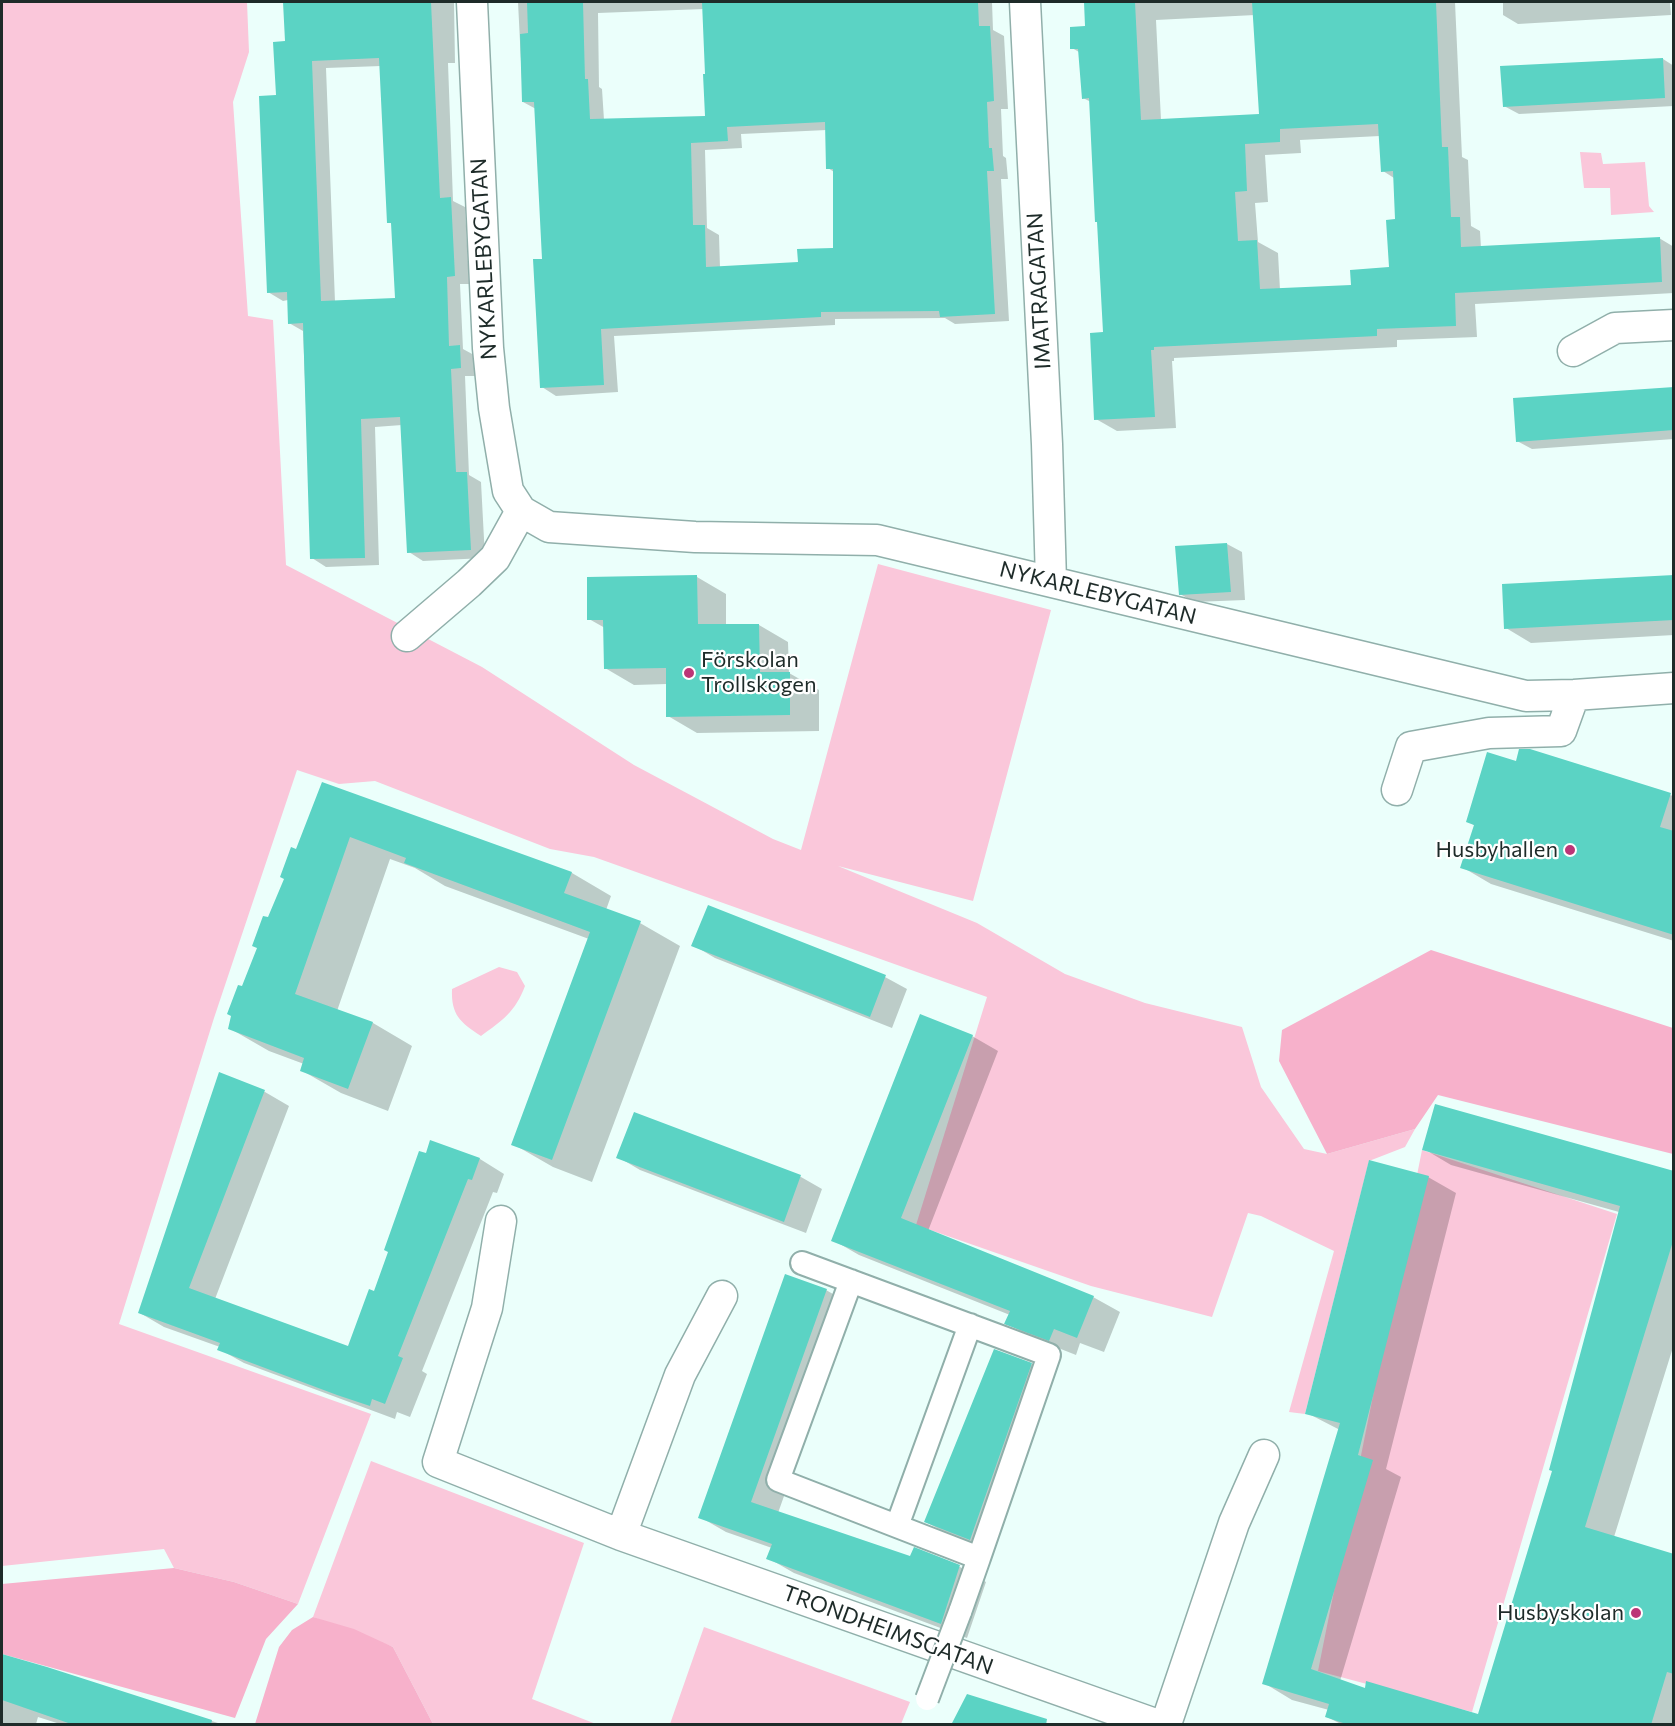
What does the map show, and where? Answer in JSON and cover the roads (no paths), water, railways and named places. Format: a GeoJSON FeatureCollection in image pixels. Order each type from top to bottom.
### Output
{"type":"FeatureCollection","features":[{"type":"Feature","properties":{"kind":"street","name":"NYKARLEBYGATAN"},"geometry":{"type":"LineString","coordinates":[[472,2],[488,348],[494,408],[508,492],[521,511],[549,527],[695,537],[877,540],[1526,696],[1674,688]]}},
{"type":"Feature","properties":{"kind":"street","name":"IMATRAGATAN"},"geometry":{"type":"LineString","coordinates":[[1025,2],[1047,444],[1051,581]]}},
{"type":"Feature","properties":{"kind":"street"},"geometry":{"type":"LineString","coordinates":[[1573,351],[1615,328],[1674,325]]}},
{"type":"Feature","properties":{"kind":"street"},"geometry":{"type":"LineString","coordinates":[[408,636],[495,558],[521,511]]}},
{"type":"Feature","properties":{"kind":"street"},"geometry":{"type":"LineString","coordinates":[[1397,790],[1411,747],[1489,733],[1561,731],[1574,695]]}},
{"type":"Feature","properties":{"kind":"street","name":"TRONDHEIMSGATAN"},"geometry":{"type":"LineString","coordinates":[[501,1221],[487,1308],[438,1462],[621,1535],[1155,1725]]}},
{"type":"Feature","properties":{"kind":"street"},"geometry":{"type":"LineString","coordinates":[[802,1263],[1049,1355],[960,1612],[927,1699]]}},
{"type":"Feature","properties":{"kind":"street"},"geometry":{"type":"LineString","coordinates":[[851,1281],[778,1480],[979,1558]]}},
{"type":"Feature","properties":{"kind":"street"},"geometry":{"type":"LineString","coordinates":[[621,1535],[680,1375],[722,1296]]}},
{"type":"Feature","properties":{"kind":"street"},"geometry":{"type":"LineString","coordinates":[[897,1526],[970,1325]]}},
{"type":"Feature","properties":{"kind":"street"},"geometry":{"type":"LineString","coordinates":[[1166,1725],[1234,1523],[1264,1455]]}},
{"type":"Feature","properties":{"kind":"place","name":"Förskolan Trollskogen"},"geometry":{"type":"Point","coordinates":[689,673]}},
{"type":"Feature","properties":{"kind":"place","name":"Husbyhallen"},"geometry":{"type":"Point","coordinates":[1570,850]}},
{"type":"Feature","properties":{"kind":"place","name":"Husbyskolan"},"geometry":{"type":"Point","coordinates":[1636,1613]}}]}
